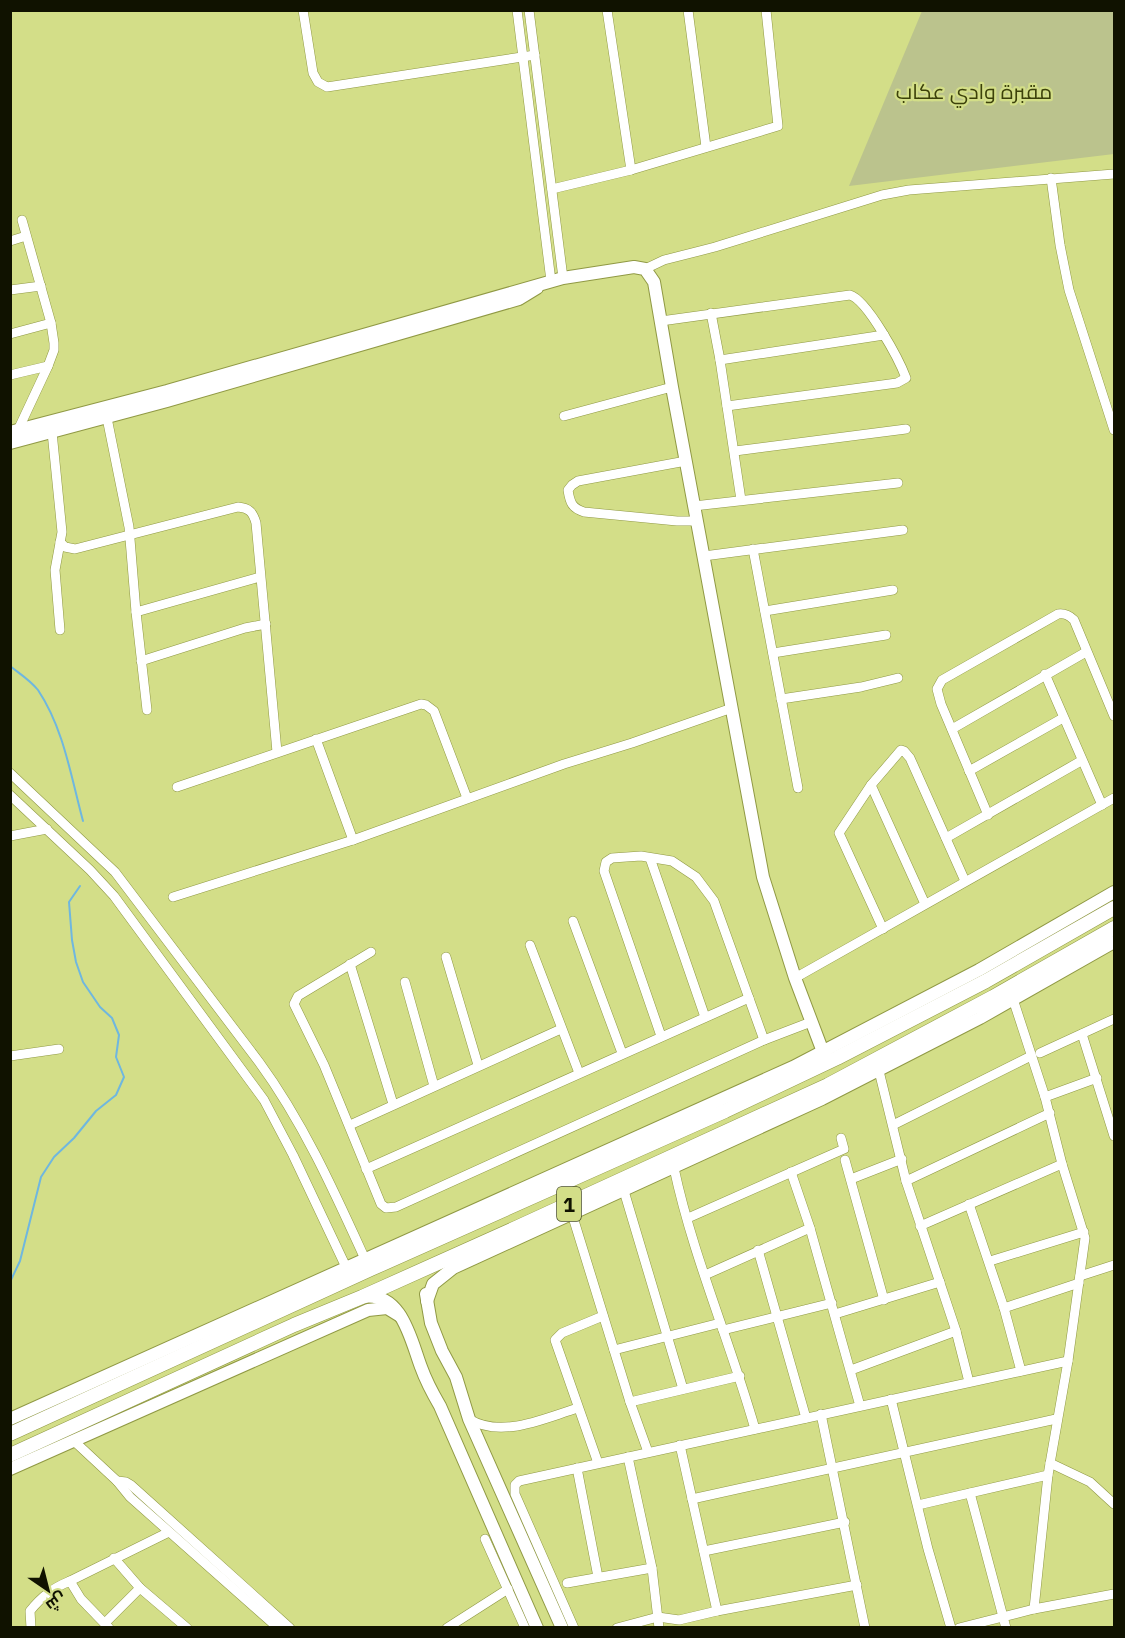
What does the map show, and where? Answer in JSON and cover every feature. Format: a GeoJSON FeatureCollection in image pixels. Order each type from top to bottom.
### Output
{"type":"FeatureCollection","features":[{"type":"Feature","properties":{"kind":"highway","name":"1"},"geometry":{"type":"LineString","coordinates":[[10,1434],[258,1313],[511,1200],[715,1115],[830,1052],[986,981],[1114,908]]}},
{"type":"Feature","properties":{"kind":"highway","name":"1"},"geometry":{"type":"LineString","coordinates":[[10,1455],[294,1325],[443,1260],[520,1232],[795,1106],[868,1065],[913,1047],[993,997],[1104,943],[1114,928]]}},
{"type":"Feature","properties":{"kind":"highway"},"geometry":{"type":"LineString","coordinates":[[986,981],[993,997]]}},
{"type":"Feature","properties":{"kind":"highway"},"geometry":{"type":"LineString","coordinates":[[294,1325],[300,1339]]}},
{"type":"Feature","properties":{"kind":"main road"},"geometry":{"type":"LineString","coordinates":[[12,432],[167,391],[552,280],[634,267],[645,269],[654,282],[763,878],[811,1022],[830,1052]]}},
{"type":"Feature","properties":{"kind":"main road"},"geometry":{"type":"LineString","coordinates":[[12,432],[52,432],[107,417],[519,299],[552,280]]}},
{"type":"Feature","properties":{"kind":"main road"},"geometry":{"type":"LineString","coordinates":[[912,1013],[979,970],[1114,892]]}},
{"type":"Feature","properties":{"kind":"main road"},"geometry":{"type":"LineString","coordinates":[[427,1301],[433,1284],[446,1272],[520,1232],[572,1214],[624,1191],[795,1106],[879,1071],[913,1047],[1013,999],[1104,943]]}},
{"type":"Feature","properties":{"kind":"main road"},"geometry":{"type":"LineString","coordinates":[[10,1419],[258,1313],[346,1267],[511,1200]]}},
{"type":"Feature","properties":{"kind":"main road"},"geometry":{"type":"LineString","coordinates":[[443,1260],[434,1268],[428,1279],[427,1301],[431,1323],[456,1377],[469,1419],[562,1628]]}},
{"type":"Feature","properties":{"kind":"main road"},"geometry":{"type":"LineString","coordinates":[[362,1297],[372,1296],[384,1300],[400,1316],[411,1337],[425,1378],[440,1406],[490,1537],[523,1596],[537,1628]]}},
{"type":"Feature","properties":{"kind":"main road"},"geometry":{"type":"LineString","coordinates":[[10,1469],[368,1310],[387,1308],[400,1316]]}},
{"type":"Feature","properties":{"kind":"main road"},"geometry":{"type":"LineString","coordinates":[[523,1596],[531,1585],[544,1587]]}},
{"type":"Feature","properties":{"kind":"street"},"geometry":{"type":"LineString","coordinates":[[303,10],[313,74],[318,82],[327,87],[535,55]]}},
{"type":"Feature","properties":{"kind":"street"},"geometry":{"type":"LineString","coordinates":[[517,10],[552,280]]}},
{"type":"Feature","properties":{"kind":"street"},"geometry":{"type":"LineString","coordinates":[[529,10],[552,189],[552,280]]}},
{"type":"Feature","properties":{"kind":"street"},"geometry":{"type":"LineString","coordinates":[[607,10],[631,170]]}},
{"type":"Feature","properties":{"kind":"street"},"geometry":{"type":"LineString","coordinates":[[688,10],[706,147]]}},
{"type":"Feature","properties":{"kind":"street"},"geometry":{"type":"LineString","coordinates":[[552,189],[631,170],[778,126],[766,10]]}},
{"type":"Feature","properties":{"kind":"street"},"geometry":{"type":"LineString","coordinates":[[645,269],[664,260],[909,190],[1114,174]]}},
{"type":"Feature","properties":{"kind":"street"},"geometry":{"type":"LineString","coordinates":[[1051,178],[1069,291],[1114,430]]}},
{"type":"Feature","properties":{"kind":"street"},"geometry":{"type":"LineString","coordinates":[[12,432],[48,366],[54,350],[51,323],[22,220]]}},
{"type":"Feature","properties":{"kind":"street"},"geometry":{"type":"LineString","coordinates":[[10,241],[26,236]]}},
{"type":"Feature","properties":{"kind":"street"},"geometry":{"type":"LineString","coordinates":[[10,290],[41,286]]}},
{"type":"Feature","properties":{"kind":"street"},"geometry":{"type":"LineString","coordinates":[[661,321],[850,295],[857,297],[884,335],[901,364],[906,378],[897,383],[727,406]]}},
{"type":"Feature","properties":{"kind":"street"},"geometry":{"type":"LineString","coordinates":[[711,313],[735,451],[741,500]]}},
{"type":"Feature","properties":{"kind":"street"},"geometry":{"type":"LineString","coordinates":[[10,334],[51,323]]}},
{"type":"Feature","properties":{"kind":"street"},"geometry":{"type":"LineString","coordinates":[[720,360],[884,335]]}},
{"type":"Feature","properties":{"kind":"street"},"geometry":{"type":"LineString","coordinates":[[10,375],[48,366]]}},
{"type":"Feature","properties":{"kind":"street"},"geometry":{"type":"LineString","coordinates":[[564,416],[672,387]]}},
{"type":"Feature","properties":{"kind":"street"},"geometry":{"type":"LineString","coordinates":[[107,417],[129,534],[147,710]]}},
{"type":"Feature","properties":{"kind":"street"},"geometry":{"type":"LineString","coordinates":[[735,451],[906,429]]}},
{"type":"Feature","properties":{"kind":"street"},"geometry":{"type":"LineString","coordinates":[[52,432],[62,532],[55,570],[60,630]]}},
{"type":"Feature","properties":{"kind":"street"},"geometry":{"type":"LineString","coordinates":[[686,461],[578,481],[568,490],[570,501],[576,509],[584,512],[697,521]]}},
{"type":"Feature","properties":{"kind":"street"},"geometry":{"type":"LineString","coordinates":[[694,506],[898,483]]}},
{"type":"Feature","properties":{"kind":"street"},"geometry":{"type":"LineString","coordinates":[[60,543],[65,547],[75,549],[238,507],[246,508],[254,515],[277,752]]}},
{"type":"Feature","properties":{"kind":"street"},"geometry":{"type":"LineString","coordinates":[[704,556],[903,530]]}},
{"type":"Feature","properties":{"kind":"street"},"geometry":{"type":"LineString","coordinates":[[753,549],[798,788]]}},
{"type":"Feature","properties":{"kind":"street"},"geometry":{"type":"LineString","coordinates":[[136,612],[260,577]]}},
{"type":"Feature","properties":{"kind":"street"},"geometry":{"type":"LineString","coordinates":[[765,611],[893,590]]}},
{"type":"Feature","properties":{"kind":"street"},"geometry":{"type":"LineString","coordinates":[[988,815],[941,704],[937,689],[942,680],[1058,614],[1069,615],[1074,620],[1114,716]]}},
{"type":"Feature","properties":{"kind":"street"},"geometry":{"type":"LineString","coordinates":[[141,661],[245,628],[266,624]]}},
{"type":"Feature","properties":{"kind":"street"},"geometry":{"type":"LineString","coordinates":[[773,653],[886,635]]}},
{"type":"Feature","properties":{"kind":"street"},"geometry":{"type":"LineString","coordinates":[[952,729],[1086,652]]}},
{"type":"Feature","properties":{"kind":"street"},"geometry":{"type":"LineString","coordinates":[[1045,674],[1102,805]]}},
{"type":"Feature","properties":{"kind":"street"},"geometry":{"type":"LineString","coordinates":[[782,699],[861,687],[898,678]]}},
{"type":"Feature","properties":{"kind":"street"},"geometry":{"type":"LineString","coordinates":[[177,787],[414,706],[426,705],[434,711],[467,798]]}},
{"type":"Feature","properties":{"kind":"street"},"geometry":{"type":"LineString","coordinates":[[173,897],[352,840],[467,798],[732,708]]}},
{"type":"Feature","properties":{"kind":"street"},"geometry":{"type":"LineString","coordinates":[[969,771],[1063,718]]}},
{"type":"Feature","properties":{"kind":"street"},"geometry":{"type":"LineString","coordinates":[[316,740],[352,840]]}},
{"type":"Feature","properties":{"kind":"street"},"geometry":{"type":"LineString","coordinates":[[883,928],[839,832],[871,784],[901,750],[904,751],[946,838],[964,881]]}},
{"type":"Feature","properties":{"kind":"street"},"geometry":{"type":"LineString","coordinates":[[946,838],[1081,761]]}},
{"type":"Feature","properties":{"kind":"street"},"geometry":{"type":"LineString","coordinates":[[10,773],[101,858],[128,887],[270,1076],[310,1145],[365,1259]]}},
{"type":"Feature","properties":{"kind":"street"},"geometry":{"type":"LineString","coordinates":[[871,784],[925,904]]}},
{"type":"Feature","properties":{"kind":"street"},"geometry":{"type":"LineString","coordinates":[[10,795],[90,870],[128,913],[254,1086],[293,1155],[346,1267]]}},
{"type":"Feature","properties":{"kind":"street"},"geometry":{"type":"LineString","coordinates":[[795,978],[1114,798]]}},
{"type":"Feature","properties":{"kind":"street"},"geometry":{"type":"LineString","coordinates":[[32,815],[46,806]]}},
{"type":"Feature","properties":{"kind":"street"},"geometry":{"type":"LineString","coordinates":[[10,836],[47,829]]}},
{"type":"Feature","properties":{"kind":"street"},"geometry":{"type":"LineString","coordinates":[[661,1036],[604,872],[606,862],[612,858],[641,856],[672,861],[696,877],[714,901],[764,1040]]}},
{"type":"Feature","properties":{"kind":"street"},"geometry":{"type":"LineString","coordinates":[[650,858],[705,1017]]}},
{"type":"Feature","properties":{"kind":"street"},"geometry":{"type":"LineString","coordinates":[[573,921],[622,1053]]}},
{"type":"Feature","properties":{"kind":"street"},"geometry":{"type":"LineString","coordinates":[[530,945],[579,1073]]}},
{"type":"Feature","properties":{"kind":"street"},"geometry":{"type":"LineString","coordinates":[[371,952],[298,996],[294,1004],[324,1065],[381,1204],[386,1208],[396,1207],[764,1040],[811,1022]]}},
{"type":"Feature","properties":{"kind":"street"},"geometry":{"type":"LineString","coordinates":[[446,957],[478,1065]]}},
{"type":"Feature","properties":{"kind":"street"},"geometry":{"type":"LineString","coordinates":[[350,964],[393,1104]]}},
{"type":"Feature","properties":{"kind":"street"},"geometry":{"type":"LineString","coordinates":[[405,982],[434,1086]]}},
{"type":"Feature","properties":{"kind":"street"},"geometry":{"type":"LineString","coordinates":[[366,1169],[749,998]]}},
{"type":"Feature","properties":{"kind":"street"},"geometry":{"type":"LineString","coordinates":[[1013,999],[1036,1055],[1062,1164],[1085,1238],[1068,1360],[1048,1475],[1034,1609]]}},
{"type":"Feature","properties":{"kind":"street"},"geometry":{"type":"LineString","coordinates":[[893,1125],[1036,1055],[1114,1022]]}},
{"type":"Feature","properties":{"kind":"street"},"geometry":{"type":"LineString","coordinates":[[350,1125],[561,1029]]}},
{"type":"Feature","properties":{"kind":"street"},"geometry":{"type":"LineString","coordinates":[[1082,1034],[1114,1136]]}},
{"type":"Feature","properties":{"kind":"street"},"geometry":{"type":"LineString","coordinates":[[10,1056],[59,1049]]}},
{"type":"Feature","properties":{"kind":"street"},"geometry":{"type":"LineString","coordinates":[[879,1071],[906,1181],[956,1331],[969,1382]]}},
{"type":"Feature","properties":{"kind":"street"},"geometry":{"type":"LineString","coordinates":[[1045,1097],[1097,1078]]}},
{"type":"Feature","properties":{"kind":"street"},"geometry":{"type":"LineString","coordinates":[[906,1181],[1050,1113]]}},
{"type":"Feature","properties":{"kind":"street"},"geometry":{"type":"LineString","coordinates":[[688,1218],[844,1149],[841,1138]]}},
{"type":"Feature","properties":{"kind":"street"},"geometry":{"type":"LineString","coordinates":[[293,1155],[310,1145]]}},
{"type":"Feature","properties":{"kind":"street"},"geometry":{"type":"LineString","coordinates":[[851,1179],[902,1159]]}},
{"type":"Feature","properties":{"kind":"street"},"geometry":{"type":"LineString","coordinates":[[845,1160],[884,1300]]}},
{"type":"Feature","properties":{"kind":"street"},"geometry":{"type":"LineString","coordinates":[[920,1226],[1062,1164]]}},
{"type":"Feature","properties":{"kind":"street"},"geometry":{"type":"LineString","coordinates":[[674,1168],[680,1196],[740,1376],[755,1429]]}},
{"type":"Feature","properties":{"kind":"street"},"geometry":{"type":"LineString","coordinates":[[791,1172],[810,1228],[860,1406]]}},
{"type":"Feature","properties":{"kind":"street"},"geometry":{"type":"LineString","coordinates":[[624,1191],[683,1389]]}},
{"type":"Feature","properties":{"kind":"street"},"geometry":{"type":"LineString","coordinates":[[969,1204],[990,1261],[1021,1371]]}},
{"type":"Feature","properties":{"kind":"street"},"geometry":{"type":"LineString","coordinates":[[572,1214],[630,1402],[648,1452]]}},
{"type":"Feature","properties":{"kind":"street"},"geometry":{"type":"LineString","coordinates":[[705,1275],[810,1228]]}},
{"type":"Feature","properties":{"kind":"street"},"geometry":{"type":"LineString","coordinates":[[990,1261],[1084,1232]]}},
{"type":"Feature","properties":{"kind":"street"},"geometry":{"type":"LineString","coordinates":[[759,1250],[806,1418]]}},
{"type":"Feature","properties":{"kind":"street"},"geometry":{"type":"LineString","coordinates":[[1004,1308],[1114,1265]]}},
{"type":"Feature","properties":{"kind":"street"},"geometry":{"type":"LineString","coordinates":[[835,1314],[940,1282]]}},
{"type":"Feature","properties":{"kind":"street"},"geometry":{"type":"LineString","coordinates":[[614,1350],[668,1336],[777,1317],[832,1303]]}},
{"type":"Feature","properties":{"kind":"street"},"geometry":{"type":"LineString","coordinates":[[598,1463],[555,1340],[562,1333],[603,1316]]}},
{"type":"Feature","properties":{"kind":"street"},"geometry":{"type":"LineString","coordinates":[[850,1370],[956,1331]]}},
{"type":"Feature","properties":{"kind":"street"},"geometry":{"type":"LineString","coordinates":[[574,1628],[514,1488],[522,1480],[1068,1360]]}},
{"type":"Feature","properties":{"kind":"street"},"geometry":{"type":"LineString","coordinates":[[630,1402],[740,1376]]}},
{"type":"Feature","properties":{"kind":"street"},"geometry":{"type":"LineString","coordinates":[[891,1399],[951,1628]]}},
{"type":"Feature","properties":{"kind":"street"},"geometry":{"type":"LineString","coordinates":[[469,1419],[482,1425],[504,1428],[578,1408]]}},
{"type":"Feature","properties":{"kind":"street"},"geometry":{"type":"LineString","coordinates":[[821,1414],[866,1628]]}},
{"type":"Feature","properties":{"kind":"street"},"geometry":{"type":"LineString","coordinates":[[692,1499],[1056,1419]]}},
{"type":"Feature","properties":{"kind":"street"},"geometry":{"type":"LineString","coordinates":[[74,1441],[117,1481],[130,1497],[278,1628]]}},
{"type":"Feature","properties":{"kind":"street"},"geometry":{"type":"LineString","coordinates":[[680,1445],[717,1611]]}},
{"type":"Feature","properties":{"kind":"street"},"geometry":{"type":"LineString","coordinates":[[628,1457],[652,1568],[659,1628]]}},
{"type":"Feature","properties":{"kind":"street"},"geometry":{"type":"LineString","coordinates":[[1050,1464],[1090,1482],[1114,1504]]}},
{"type":"Feature","properties":{"kind":"street"},"geometry":{"type":"LineString","coordinates":[[577,1468],[598,1577]]}},
{"type":"Feature","properties":{"kind":"street"},"geometry":{"type":"LineString","coordinates":[[918,1505],[1048,1475]]}},
{"type":"Feature","properties":{"kind":"street"},"geometry":{"type":"LineString","coordinates":[[117,1481],[131,1485],[290,1628]]}},
{"type":"Feature","properties":{"kind":"street"},"geometry":{"type":"LineString","coordinates":[[970,1493],[1006,1628]]}},
{"type":"Feature","properties":{"kind":"street"},"geometry":{"type":"LineString","coordinates":[[704,1551],[845,1522]]}},
{"type":"Feature","properties":{"kind":"street"},"geometry":{"type":"LineString","coordinates":[[31,1628],[30,1611],[40,1599],[57,1586],[170,1532]]}},
{"type":"Feature","properties":{"kind":"street"},"geometry":{"type":"LineString","coordinates":[[490,1537],[508,1589],[525,1628]]}},
{"type":"Feature","properties":{"kind":"street"},"geometry":{"type":"LineString","coordinates":[[114,1558],[140,1588],[187,1628]]}},
{"type":"Feature","properties":{"kind":"street"},"geometry":{"type":"LineString","coordinates":[[567,1583],[652,1568]]}},
{"type":"Feature","properties":{"kind":"street"},"geometry":{"type":"LineString","coordinates":[[70,1581],[81,1599],[107,1625],[140,1588]]}},
{"type":"Feature","properties":{"kind":"street"},"geometry":{"type":"LineString","coordinates":[[617,1628],[658,1617],[679,1620],[857,1585]]}},
{"type":"Feature","properties":{"kind":"street"},"geometry":{"type":"LineString","coordinates":[[447,1628],[508,1589]]}},
{"type":"Feature","properties":{"kind":"street"},"geometry":{"type":"LineString","coordinates":[[959,1628],[1034,1609],[1114,1594]]}},
{"type":"Feature","properties":{"kind":"green space","name":"مقبرة وادي عكاب"},"geometry":{"type":"Polygon","coordinates":[[[922,11],[1114,11],[1114,154],[849,186],[922,11]]]}},
{"type":"Feature","properties":{"kind":"waterway"},"geometry":{"type":"LineString","coordinates":[[10,666],[38,690],[47,705],[66,754],[83,821]]}},
{"type":"Feature","properties":{"kind":"waterway"},"geometry":{"type":"LineString","coordinates":[[10,1282],[20,1261],[41,1177],[54,1157],[74,1138],[96,1111],[116,1095],[124,1077],[116,1057],[119,1035],[112,1018],[100,1007],[83,982],[76,962],[69,902],[80,886]]}}]}
